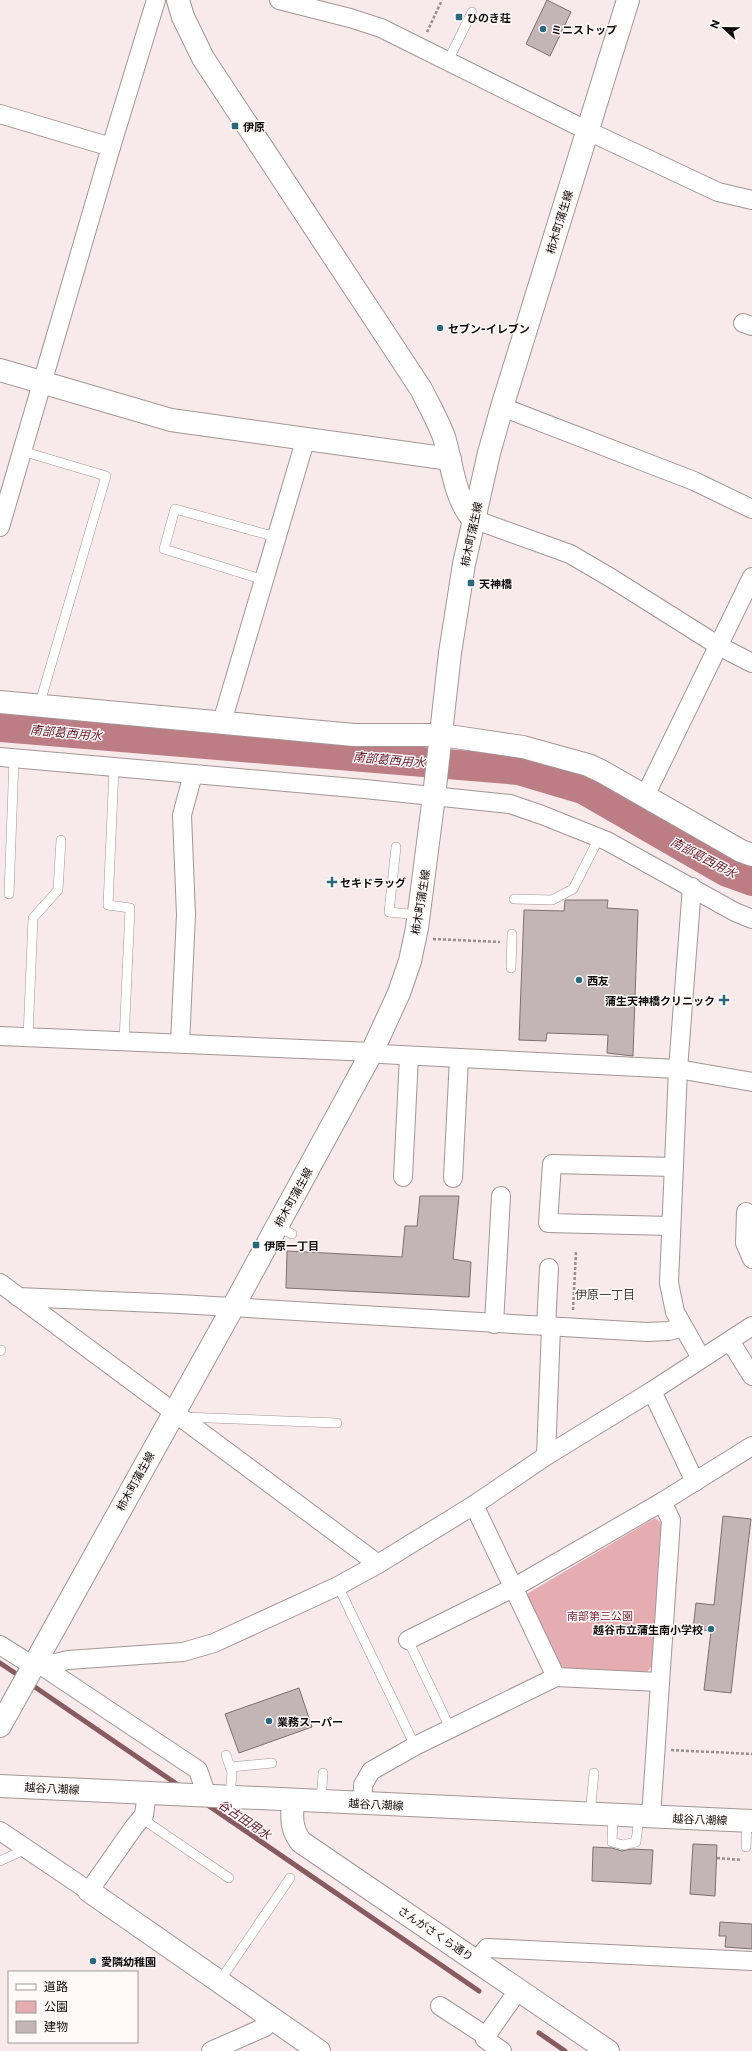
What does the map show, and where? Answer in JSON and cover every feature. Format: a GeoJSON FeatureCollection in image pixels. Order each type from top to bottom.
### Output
{"type":"FeatureCollection","features":[{"type":"Feature","properties":{"kind":"main road"},"geometry":{"type":"LineString","coordinates":[[178,0],[183,17],[203,58],[421,389],[443,436],[462,502],[467,512],[473,519]]}},
{"type":"Feature","properties":{"kind":"main road","name":"柿木町蒲生線"},"geometry":{"type":"LineString","coordinates":[[1,1721],[38,1666],[177,1415],[233,1307],[285,1230],[372,1052],[398,993],[410,961],[419,915],[435,793],[450,653],[473,519],[502,407],[586,130],[628,0]]}},
{"type":"Feature","properties":{"kind":"main road"},"geometry":{"type":"LineString","coordinates":[[0,370],[171,420],[450,460]]}},
{"type":"Feature","properties":{"kind":"main road"},"geometry":{"type":"LineString","coordinates":[[0,702],[354,735],[523,747],[588,765],[601,771],[741,851],[752,855]]}},
{"type":"Feature","properties":{"kind":"main road","name":"越谷八潮線"},"geometry":{"type":"LineString","coordinates":[[0,1786],[750,1821]]}},
{"type":"Feature","properties":{"kind":"main road","name":"さんがさくら通り"},"geometry":{"type":"LineString","coordinates":[[293,1800],[293,1828],[294,1833],[301,1842],[608,2051]]}},
{"type":"Feature","properties":{"kind":"main road"},"geometry":{"type":"LineString","coordinates":[[89,1891],[320,2051]]}},
{"type":"Feature","properties":{"kind":"street"},"geometry":{"type":"LineString","coordinates":[[0,527],[110,147],[156,0]]}},
{"type":"Feature","properties":{"kind":"street"},"geometry":{"type":"LineString","coordinates":[[278,0],[319,5],[380,28],[586,130],[718,192],[752,200]]}},
{"type":"Feature","properties":{"kind":"street"},"geometry":{"type":"LineString","coordinates":[[0,114],[110,147]]}},
{"type":"Feature","properties":{"kind":"street"},"geometry":{"type":"LineString","coordinates":[[502,407],[694,481],[752,509]]}},
{"type":"Feature","properties":{"kind":"street"},"geometry":{"type":"LineString","coordinates":[[222,722],[305,440]]}},
{"type":"Feature","properties":{"kind":"street"},"geometry":{"type":"LineString","coordinates":[[473,519],[570,554],[719,646],[752,663]]}},
{"type":"Feature","properties":{"kind":"street"},"geometry":{"type":"LineString","coordinates":[[645,796],[682,716],[719,646],[752,577]]}},
{"type":"Feature","properties":{"kind":"street"},"geometry":{"type":"LineString","coordinates":[[7,758],[114,768],[435,793],[510,804],[599,838],[692,887],[735,912],[752,919]]}},
{"type":"Feature","properties":{"kind":"street"},"geometry":{"type":"LineString","coordinates":[[180,1043],[186,915],[182,815],[193,774]]}},
{"type":"Feature","properties":{"kind":"street"},"geometry":{"type":"LineString","coordinates":[[692,887],[678,1069],[669,1283],[675,1312],[702,1358]]}},
{"type":"Feature","properties":{"kind":"street"},"geometry":{"type":"LineString","coordinates":[[0,1036],[372,1052],[409,1056],[458,1058],[543,1067],[678,1069],[752,1082]]}},
{"type":"Feature","properties":{"kind":"street"},"geometry":{"type":"LineString","coordinates":[[403,1177],[409,1056]]}},
{"type":"Feature","properties":{"kind":"street"},"geometry":{"type":"LineString","coordinates":[[453,1178],[458,1058]]}},
{"type":"Feature","properties":{"kind":"street"},"geometry":{"type":"LineString","coordinates":[[671,1226],[548,1223],[552,1164],[674,1167]]}},
{"type":"Feature","properties":{"kind":"street"},"geometry":{"type":"LineString","coordinates":[[494,1324],[502,1196]]}},
{"type":"Feature","properties":{"kind":"street"},"geometry":{"type":"LineString","coordinates":[[746,1212],[745,1243],[752,1259]]}},
{"type":"Feature","properties":{"kind":"street"},"geometry":{"type":"LineString","coordinates":[[546,1456],[549,1268]]}},
{"type":"Feature","properties":{"kind":"street"},"geometry":{"type":"LineString","coordinates":[[0,1283],[378,1564]]}},
{"type":"Feature","properties":{"kind":"street"},"geometry":{"type":"LineString","coordinates":[[18,1297],[233,1307],[572,1329],[647,1332],[669,1331],[683,1327]]}},
{"type":"Feature","properties":{"kind":"street"},"geometry":{"type":"LineString","coordinates":[[38,1666],[68,1660],[183,1652],[214,1643],[338,1586],[378,1564],[474,1505],[546,1456],[652,1391],[752,1326]]}},
{"type":"Feature","properties":{"kind":"street"},"geometry":{"type":"LineString","coordinates":[[730,1340],[752,1376]]}},
{"type":"Feature","properties":{"kind":"street"},"geometry":{"type":"LineString","coordinates":[[652,1391],[695,1482]]}},
{"type":"Feature","properties":{"kind":"street"},"geometry":{"type":"LineString","coordinates":[[408,1640],[513,1588],[662,1502],[752,1446]]}},
{"type":"Feature","properties":{"kind":"street"},"geometry":{"type":"LineString","coordinates":[[645,1817],[655,1749],[670,1520],[662,1502]]}},
{"type":"Feature","properties":{"kind":"street"},"geometry":{"type":"LineString","coordinates":[[474,1505],[556,1677]]}},
{"type":"Feature","properties":{"kind":"street"},"geometry":{"type":"LineString","coordinates":[[0,1644],[38,1666],[198,1770],[207,1796]]}},
{"type":"Feature","properties":{"kind":"street"},"geometry":{"type":"LineString","coordinates":[[362,1803],[363,1786],[371,1771],[414,1746],[556,1677],[601,1681],[659,1682]]}},
{"type":"Feature","properties":{"kind":"street"},"geometry":{"type":"LineString","coordinates":[[0,1831],[89,1891],[144,1815],[147,1793]]}},
{"type":"Feature","properties":{"kind":"street"},"geometry":{"type":"LineString","coordinates":[[476,1960],[487,1948],[752,1961]]}},
{"type":"Feature","properties":{"kind":"street"},"geometry":{"type":"LineString","coordinates":[[486,2036],[519,1989]]}},
{"type":"Feature","properties":{"kind":"street"},"geometry":{"type":"LineString","coordinates":[[440,2006],[486,2036],[485,2039],[502,2051]]}},
{"type":"Feature","properties":{"kind":"street"},"geometry":{"type":"LineString","coordinates":[[211,2051],[265,2027],[271,2018]]}},
{"type":"Feature","properties":{"kind":"lane"},"geometry":{"type":"LineString","coordinates":[[448,61],[472,12]]}},
{"type":"Feature","properties":{"kind":"lane"},"geometry":{"type":"LineString","coordinates":[[22,451],[106,476],[39,706]]}},
{"type":"Feature","properties":{"kind":"lane"},"geometry":{"type":"LineString","coordinates":[[264,580],[164,549],[175,509],[276,537]]}},
{"type":"Feature","properties":{"kind":"lane"},"geometry":{"type":"LineString","coordinates":[[7,758],[9,894]]}},
{"type":"Feature","properties":{"kind":"lane"},"geometry":{"type":"LineString","coordinates":[[114,768],[108,905],[130,908],[124,1041]]}},
{"type":"Feature","properties":{"kind":"lane"},"geometry":{"type":"LineString","coordinates":[[514,899],[552,900],[573,889],[599,838]]}},
{"type":"Feature","properties":{"kind":"lane"},"geometry":{"type":"LineString","coordinates":[[28,1037],[32,918],[58,890],[62,840]]}},
{"type":"Feature","properties":{"kind":"lane"},"geometry":{"type":"LineString","coordinates":[[396,847],[389,912],[419,915]]}},
{"type":"Feature","properties":{"kind":"lane"},"geometry":{"type":"LineString","coordinates":[[511,968],[512,934]]}},
{"type":"Feature","properties":{"kind":"lane"},"geometry":{"type":"LineString","coordinates":[[177,1415],[337,1423]]}},
{"type":"Feature","properties":{"kind":"lane"},"geometry":{"type":"LineString","coordinates":[[338,1586],[414,1746]]}},
{"type":"Feature","properties":{"kind":"lane"},"geometry":{"type":"LineString","coordinates":[[408,1640],[450,1728]]}},
{"type":"Feature","properties":{"kind":"lane"},"geometry":{"type":"LineString","coordinates":[[226,1755],[231,1767],[230,1796]]}},
{"type":"Feature","properties":{"kind":"lane"},"geometry":{"type":"LineString","coordinates":[[231,1767],[272,1763]]}},
{"type":"Feature","properties":{"kind":"lane"},"geometry":{"type":"LineString","coordinates":[[321,1801],[323,1773]]}},
{"type":"Feature","properties":{"kind":"lane"},"geometry":{"type":"LineString","coordinates":[[590,1814],[594,1773]]}},
{"type":"Feature","properties":{"kind":"lane"},"geometry":{"type":"LineString","coordinates":[[612,1815],[612,1842],[623,1845],[636,1842],[645,1817]]}},
{"type":"Feature","properties":{"kind":"lane"},"geometry":{"type":"LineString","coordinates":[[141,1818],[229,1878]]}},
{"type":"Feature","properties":{"kind":"lane"},"geometry":{"type":"LineString","coordinates":[[746,1846],[750,1821]]}},
{"type":"Feature","properties":{"kind":"lane"},"geometry":{"type":"LineString","coordinates":[[0,1861],[26,1849]]}},
{"type":"Feature","properties":{"kind":"lane"},"geometry":{"type":"LineString","coordinates":[[219,1982],[290,1878]]}},
{"type":"Feature","properties":{"kind":"path"},"geometry":{"type":"LineString","coordinates":[[420,47],[442,0]]}},
{"type":"Feature","properties":{"kind":"path"},"geometry":{"type":"LineString","coordinates":[[426,939],[504,942]]}},
{"type":"Feature","properties":{"kind":"path"},"geometry":{"type":"LineString","coordinates":[[572,1329],[576,1252]]}},
{"type":"Feature","properties":{"kind":"path"},"geometry":{"type":"LineString","coordinates":[[655,1749],[752,1754]]}},
{"type":"Feature","properties":{"kind":"path"},"geometry":{"type":"LineString","coordinates":[[717,1858],[744,1860]]}},
{"type":"Feature","properties":{"kind":"green space","name":"南部第三公園"},"geometry":{"type":"Polygon","coordinates":[[[655,1518],[662,1523],[653,1665],[647,1672],[565,1668],[559,1665],[525,1595],[655,1518]]]}},
{"type":"Feature","properties":{"kind":"building"},"geometry":{"type":"Polygon","coordinates":[[[547,0],[571,12],[550,56],[526,44],[547,0]]]}},
{"type":"Feature","properties":{"kind":"building"},"geometry":{"type":"Polygon","coordinates":[[[565,900],[608,900],[607,908],[638,910],[633,1056],[607,1053],[608,1035],[547,1033],[546,1041],[519,1040],[524,910],[564,911],[565,900]]]}},
{"type":"Feature","properties":{"kind":"building"},"geometry":{"type":"Polygon","coordinates":[[[420,1196],[459,1196],[453,1259],[471,1262],[469,1297],[286,1288],[287,1251],[402,1257],[405,1226],[417,1226],[420,1196]]]}},
{"type":"Feature","properties":{"kind":"building"},"geometry":{"type":"Polygon","coordinates":[[[723,1516],[751,1519],[731,1693],[704,1690],[711,1631],[693,1629],[696,1603],[714,1605],[723,1516]]]}},
{"type":"Feature","properties":{"kind":"building"},"geometry":{"type":"Polygon","coordinates":[[[299,1688],[312,1727],[239,1753],[225,1714],[299,1688]]]}},
{"type":"Feature","properties":{"kind":"building"},"geometry":{"type":"Polygon","coordinates":[[[693,1844],[717,1845],[715,1896],[690,1894],[693,1844]]]}},
{"type":"Feature","properties":{"kind":"building"},"geometry":{"type":"Polygon","coordinates":[[[593,1847],[612,1848],[622,1851],[632,1849],[653,1850],[651,1884],[592,1881],[593,1847]]]}},
{"type":"Feature","properties":{"kind":"building"},"geometry":{"type":"Polygon","coordinates":[[[720,1922],[752,1924],[752,1949],[725,1947],[726,1936],[719,1936],[720,1922]]]}},
{"type":"Feature","properties":{"kind":"waterway","name":"南部葛西用水"},"geometry":{"type":"LineString","coordinates":[[0,727],[519,770],[583,789],[727,872],[752,881]]}},
{"type":"Feature","properties":{"kind":"waterway","name":"谷古田用水"},"geometry":{"type":"LineString","coordinates":[[0,1663],[21,1677]]}},
{"type":"Feature","properties":{"kind":"waterway","name":"谷古田用水"},"geometry":{"type":"LineString","coordinates":[[29,1683],[181,1787]]}},
{"type":"Feature","properties":{"kind":"waterway","name":"谷古田用水"},"geometry":{"type":"LineString","coordinates":[[206,1804],[479,1991]]}},
{"type":"Feature","properties":{"kind":"waterway","name":"谷古田用水"},"geometry":{"type":"LineString","coordinates":[[539,2033],[565,2051]]}},
{"type":"Feature","properties":{"kind":"place","name":"ひのき荘"},"geometry":{"type":"Point","coordinates":[459,17]}},
{"type":"Feature","properties":{"kind":"place","name":"ミニストップ"},"geometry":{"type":"Point","coordinates":[543,29]}},
{"type":"Feature","properties":{"kind":"place","name":"伊原"},"geometry":{"type":"Point","coordinates":[235,126]}},
{"type":"Feature","properties":{"kind":"place","name":"セブン-イレブン"},"geometry":{"type":"Point","coordinates":[440,328]}},
{"type":"Feature","properties":{"kind":"place","name":"天神橋"},"geometry":{"type":"Point","coordinates":[471,583]}},
{"type":"Feature","properties":{"kind":"place","name":"セキドラッグ"},"geometry":{"type":"Point","coordinates":[332,882]}},
{"type":"Feature","properties":{"kind":"place","name":"西友"},"geometry":{"type":"Point","coordinates":[579,980]}},
{"type":"Feature","properties":{"kind":"place","name":"蒲生天神橋クリニック"},"geometry":{"type":"Point","coordinates":[724,1000]}},
{"type":"Feature","properties":{"kind":"place","name":"伊原一丁目"},"geometry":{"type":"Point","coordinates":[256,1245]}},
{"type":"Feature","properties":{"kind":"place","name":"越谷市立蒲生南小学校"},"geometry":{"type":"Point","coordinates":[711,1629]}},
{"type":"Feature","properties":{"kind":"place","name":"業務スーパー"},"geometry":{"type":"Point","coordinates":[269,1721]}},
{"type":"Feature","properties":{"kind":"place","name":"愛隣幼稚園"},"geometry":{"type":"Point","coordinates":[93,1961]}},
{"type":"Feature","properties":{"kind":"district","name":"伊原一丁目"},"geometry":{"type":"Point","coordinates":[605,1294]}}]}
